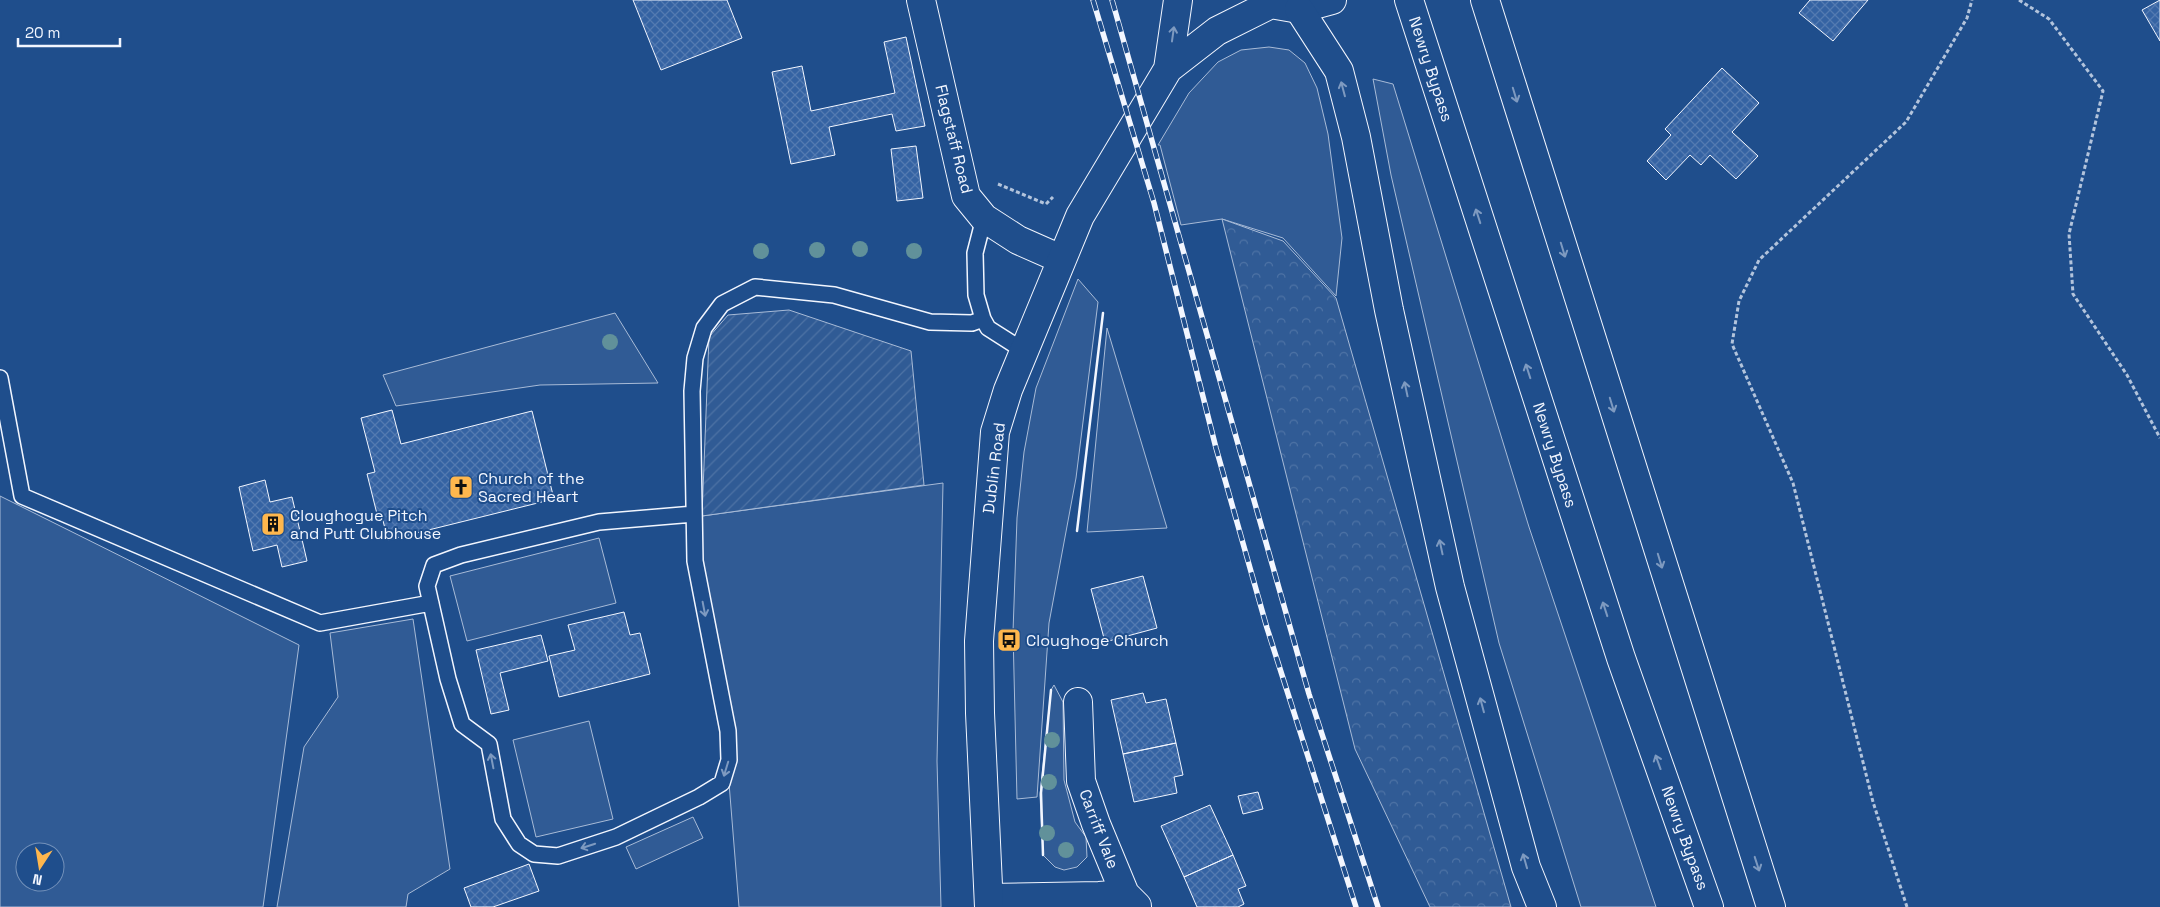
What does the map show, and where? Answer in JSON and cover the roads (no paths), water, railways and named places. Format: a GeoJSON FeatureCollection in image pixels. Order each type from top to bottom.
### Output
{"type":"FeatureCollection","features":[{"type":"Feature","properties":{"kind":"main road","name":"Flagstaff Road"},"geometry":{"type":"LineString","coordinates":[[921,0],[966,196],[984,218],[1018,240],[1061,259]]}},
{"type":"Feature","properties":{"kind":"main road"},"geometry":{"type":"LineString","coordinates":[[1168,68],[1178,0]]}},
{"type":"Feature","properties":{"kind":"main road"},"geometry":{"type":"LineString","coordinates":[[1168,68],[1217,31],[1264,2],[1299,9],[1332,0]]}},
{"type":"Feature","properties":{"kind":"main road","name":"Newry Bypass"},"geometry":{"type":"LineString","coordinates":[[1409,0],[1621,658],[1709,907]]}},
{"type":"Feature","properties":{"kind":"main road"},"geometry":{"type":"LineString","coordinates":[[1485,0],[1771,907]]}},
{"type":"Feature","properties":{"kind":"main road"},"geometry":{"type":"LineString","coordinates":[[1299,9],[1338,71],[1356,136],[1389,310],[1450,587],[1526,867],[1542,907]]}},
{"type":"Feature","properties":{"kind":"main road","name":"Dublin Road"},"geometry":{"type":"LineString","coordinates":[[989,902],[980,714],[979,641],[995,432],[1008,390],[1080,216],[1168,68]]}},
{"type":"Feature","properties":{"kind":"main road","name":"Carriff Vale"},"geometry":{"type":"LineString","coordinates":[[1078,702],[1081,781],[1096,824],[1132,900]]}},
{"type":"Feature","properties":{"kind":"main road","name":"Carriff Vale"},"geometry":{"type":"LineString","coordinates":[[989,902],[1099,896],[1132,900]]}},
{"type":"Feature","properties":{"kind":"lane"},"geometry":{"type":"LineString","coordinates":[[984,218],[975,253],[976,295],[983,319],[988,328],[1024,351]]}},
{"type":"Feature","properties":{"kind":"lane"},"geometry":{"type":"LineString","coordinates":[[694,514],[599,522],[460,555],[434,565],[427,586],[448,680],[462,724],[489,744],[503,819],[519,844],[534,854],[558,856],[616,837],[699,797],[722,783],[728,760],[728,731],[695,561],[692,391],[695,358],[704,328],[722,304],[755,287],[834,295],[930,322],[972,323],[983,319]]}},
{"type":"Feature","properties":{"kind":"lane"},"geometry":{"type":"LineString","coordinates":[[0,378],[22,496],[320,623],[431,603]]}},
{"type":"Feature","properties":{"kind":"railway"},"geometry":{"type":"LineString","coordinates":[[1093,0],[1154,203],[1216,448],[1267,628],[1356,907]]}},
{"type":"Feature","properties":{"kind":"railway"},"geometry":{"type":"LineString","coordinates":[[1112,0],[1309,694],[1378,907]]}},
{"type":"Feature","properties":{"kind":"place","name":"Church of the Sacred Heart"},"geometry":{"type":"Point","coordinates":[461,487]}},
{"type":"Feature","properties":{"kind":"place","name":"Cloughogue Pitch and Putt Clubhouse"},"geometry":{"type":"Point","coordinates":[273,524]}},
{"type":"Feature","properties":{"kind":"place","name":"Cloughoge Church"},"geometry":{"type":"Point","coordinates":[1009,640]}}]}
